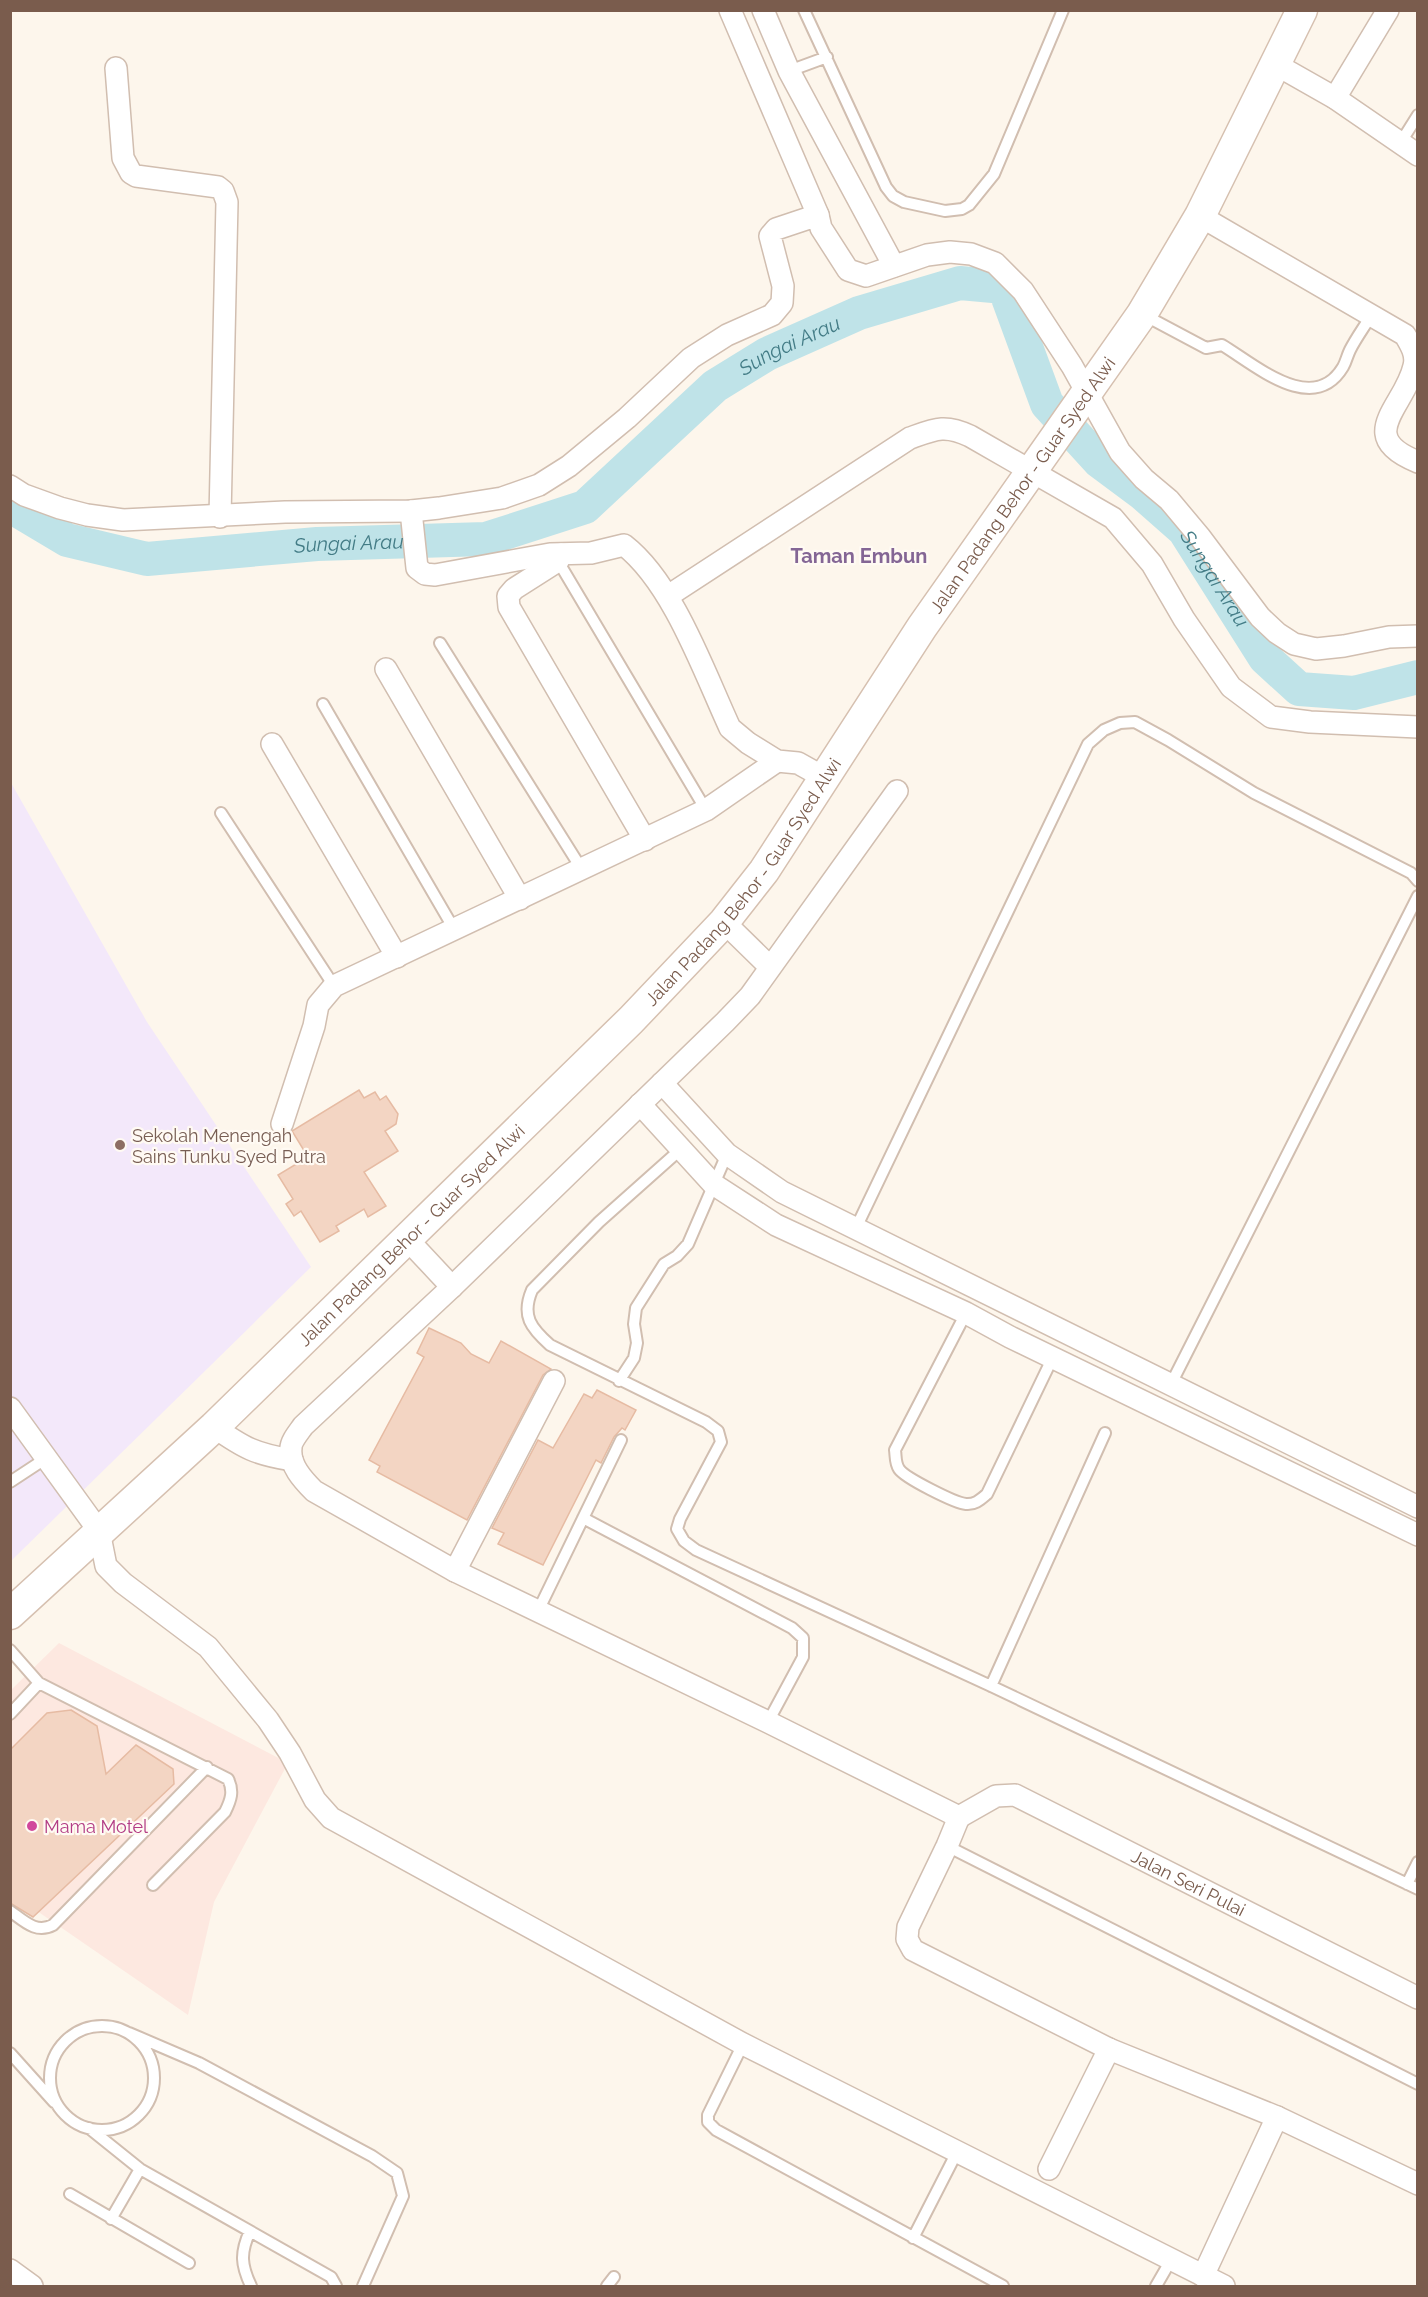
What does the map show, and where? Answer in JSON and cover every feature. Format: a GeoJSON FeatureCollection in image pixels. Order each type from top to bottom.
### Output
{"type":"FeatureCollection","features":[{"type":"Feature","properties":{"kind":"main road","name":"Jalan Padang Behor - Guar Syed Alwi"},"geometry":{"type":"LineString","coordinates":[[10,1614],[214,1427],[631,1020],[724,922],[764,871],[922,627],[1142,314],[1200,216],[1302,10]]}},
{"type":"Feature","properties":{"kind":"street"},"geometry":{"type":"LineString","coordinates":[[730,10],[815,215],[848,270],[866,276],[927,255],[950,252],[970,254],[995,263],[1023,291],[1120,452],[1144,479],[1169,500],[1200,537],[1260,618],[1277,633],[1294,644],[1316,649],[1418,636]]}},
{"type":"Feature","properties":{"kind":"street"},"geometry":{"type":"LineString","coordinates":[[764,10],[789,71],[894,266]]}},
{"type":"Feature","properties":{"kind":"street"},"geometry":{"type":"LineString","coordinates":[[1335,98],[1388,10]]}},
{"type":"Feature","properties":{"kind":"street"},"geometry":{"type":"LineString","coordinates":[[1275,64],[1335,98],[1409,148]]}},
{"type":"Feature","properties":{"kind":"street"},"geometry":{"type":"LineString","coordinates":[[116,68],[123,158],[131,173],[136,176],[218,187],[223,191],[227,202],[220,517]]}},
{"type":"Feature","properties":{"kind":"street"},"geometry":{"type":"LineString","coordinates":[[10,486],[24,495],[87,515],[123,520],[285,512],[412,516],[439,508],[502,498],[539,484],[569,466],[627,418],[691,358],[727,335],[772,315],[782,303],[783,286],[770,236],[776,228],[815,215]]}},
{"type":"Feature","properties":{"kind":"street"},"geometry":{"type":"LineString","coordinates":[[1200,216],[1406,335],[1413,348],[1415,365],[1389,418],[1386,434],[1390,447],[1400,456],[1418,462]]}},
{"type":"Feature","properties":{"kind":"street"},"geometry":{"type":"LineString","coordinates":[[668,596],[910,438],[948,427],[1034,470],[1113,518],[1152,564],[1184,619],[1231,687],[1271,717],[1310,723],[1418,727]]}},
{"type":"Feature","properties":{"kind":"street"},"geometry":{"type":"LineString","coordinates":[[412,516],[417,568],[425,574],[435,575],[550,554],[560,558]]}},
{"type":"Feature","properties":{"kind":"street"},"geometry":{"type":"LineString","coordinates":[[645,840],[509,607],[508,596],[514,589],[560,558],[624,546],[634,554],[668,596],[730,728],[748,743],[777,761],[798,763],[825,778]]}},
{"type":"Feature","properties":{"kind":"street"},"geometry":{"type":"LineString","coordinates":[[386,669],[520,899]]}},
{"type":"Feature","properties":{"kind":"street"},"geometry":{"type":"LineString","coordinates":[[272,744],[397,957]]}},
{"type":"Feature","properties":{"kind":"street"},"geometry":{"type":"LineString","coordinates":[[282,1124],[314,1026],[318,1005],[334,986],[706,810],[777,761]]}},
{"type":"Feature","properties":{"kind":"street"},"geometry":{"type":"LineString","coordinates":[[897,791],[750,996],[452,1287],[303,1426],[291,1446],[292,1460],[301,1478],[314,1491],[455,1571],[959,1817],[908,1927],[907,1939],[913,1950],[1109,2049],[1277,2117],[1417,2181]]}},
{"type":"Feature","properties":{"kind":"street"},"geometry":{"type":"LineString","coordinates":[[724,922],[770,967]]}},
{"type":"Feature","properties":{"kind":"street"},"geometry":{"type":"LineString","coordinates":[[662,1083],[728,1154],[782,1192],[1418,1507]]}},
{"type":"Feature","properties":{"kind":"street"},"geometry":{"type":"LineString","coordinates":[[640,1104],[713,1184],[776,1225],[966,1313],[1418,1535]]}},
{"type":"Feature","properties":{"kind":"street"},"geometry":{"type":"LineString","coordinates":[[407,1239],[452,1287]]}},
{"type":"Feature","properties":{"kind":"street"},"geometry":{"type":"LineString","coordinates":[[455,1571],[554,1381]]}},
{"type":"Feature","properties":{"kind":"street"},"geometry":{"type":"LineString","coordinates":[[10,1408],[48,1457],[99,1530],[106,1566],[123,1583],[208,1647],[267,1720],[290,1753],[315,1800],[331,1818],[744,2044],[1224,2286]]}},
{"type":"Feature","properties":{"kind":"street"},"geometry":{"type":"LineString","coordinates":[[214,1427],[255,1453],[292,1460]]}},
{"type":"Feature","properties":{"kind":"street","name":"Jalan Seri Pulai"},"geometry":{"type":"LineString","coordinates":[[959,1817],[996,1796],[1015,1796],[1418,1998]]}},
{"type":"Feature","properties":{"kind":"street"},"geometry":{"type":"LineString","coordinates":[[1049,2169],[1109,2049]]}},
{"type":"Feature","properties":{"kind":"street"},"geometry":{"type":"LineString","coordinates":[[1203,2276],[1277,2117]]}},
{"type":"Feature","properties":{"kind":"street"},"geometry":{"type":"LineString","coordinates":[[10,2270],[32,2286]]}},
{"type":"Feature","properties":{"kind":"lane"},"geometry":{"type":"LineString","coordinates":[[804,10],[886,187],[893,196],[904,202],[945,211],[962,209],[969,205],[994,174],[1063,10]]}},
{"type":"Feature","properties":{"kind":"lane"},"geometry":{"type":"LineString","coordinates":[[789,71],[827,57]]}},
{"type":"Feature","properties":{"kind":"lane"},"geometry":{"type":"LineString","coordinates":[[1409,148],[1418,115]]}},
{"type":"Feature","properties":{"kind":"lane"},"geometry":{"type":"LineString","coordinates":[[1142,314],[1206,348],[1222,345],[1286,385],[1301,389],[1315,388],[1329,381],[1342,369],[1372,314]]}},
{"type":"Feature","properties":{"kind":"lane"},"geometry":{"type":"LineString","coordinates":[[560,558],[706,810]]}},
{"type":"Feature","properties":{"kind":"lane"},"geometry":{"type":"LineString","coordinates":[[440,643],[581,868]]}},
{"type":"Feature","properties":{"kind":"lane"},"geometry":{"type":"LineString","coordinates":[[323,704],[454,929]]}},
{"type":"Feature","properties":{"kind":"lane"},"geometry":{"type":"LineString","coordinates":[[855,1230],[1088,744],[1104,730],[1120,723],[1135,722],[1254,793],[1411,873],[1418,881]]}},
{"type":"Feature","properties":{"kind":"lane"},"geometry":{"type":"LineString","coordinates":[[221,813],[334,986]]}},
{"type":"Feature","properties":{"kind":"lane"},"geometry":{"type":"LineString","coordinates":[[1170,1386],[1418,896]]}},
{"type":"Feature","properties":{"kind":"lane"},"geometry":{"type":"LineString","coordinates":[[681,1149],[599,1222],[532,1290],[527,1303],[528,1318],[536,1332],[550,1345],[706,1422],[718,1431],[721,1442],[680,1519],[677,1529],[684,1541],[696,1550],[991,1686],[1412,1886],[1418,1862]]}},
{"type":"Feature","properties":{"kind":"lane"},"geometry":{"type":"LineString","coordinates":[[619,1381],[634,1358],[637,1343],[634,1324],[636,1308],[664,1264],[677,1256],[688,1244],[728,1154]]}},
{"type":"Feature","properties":{"kind":"lane"},"geometry":{"type":"LineString","coordinates":[[966,1313],[895,1450],[896,1462],[900,1471],[912,1480],[965,1504],[975,1503],[987,1494],[1053,1357]]}},
{"type":"Feature","properties":{"kind":"lane"},"geometry":{"type":"LineString","coordinates":[[991,1686],[1106,1433]]}},
{"type":"Feature","properties":{"kind":"lane"},"geometry":{"type":"LineString","coordinates":[[538,1611],[621,1440]]}},
{"type":"Feature","properties":{"kind":"lane"},"geometry":{"type":"LineString","coordinates":[[10,1482],[48,1457]]}},
{"type":"Feature","properties":{"kind":"lane"},"geometry":{"type":"LineString","coordinates":[[583,1518],[792,1628],[803,1638],[802,1657],[768,1722]]}},
{"type":"Feature","properties":{"kind":"lane"},"geometry":{"type":"LineString","coordinates":[[10,1650],[39,1683],[228,1779],[232,1788],[230,1802],[225,1812],[153,1885]]}},
{"type":"Feature","properties":{"kind":"lane"},"geometry":{"type":"LineString","coordinates":[[10,1714],[39,1683]]}},
{"type":"Feature","properties":{"kind":"lane"},"geometry":{"type":"LineString","coordinates":[[10,1911],[36,1929],[46,1929],[53,1925],[207,1767]]}},
{"type":"Feature","properties":{"kind":"lane"},"geometry":{"type":"LineString","coordinates":[[947,1846],[1418,2084]]}},
{"type":"Feature","properties":{"kind":"lane"},"geometry":{"type":"LineString","coordinates":[[63,2113],[55,2100],[50,2084],[51,2068],[57,2052],[67,2039],[81,2031],[97,2026],[114,2027],[199,2063],[372,2156],[397,2173],[403,2196],[363,2286]]}},
{"type":"Feature","properties":{"kind":"lane"},"geometry":{"type":"LineString","coordinates":[[89,2128],[105,2130],[121,2126],[136,2118],[146,2105],[153,2090],[154,2074],[150,2058],[141,2044],[129,2034]]}},
{"type":"Feature","properties":{"kind":"lane"},"geometry":{"type":"LineString","coordinates":[[744,2044],[708,2115],[708,2122],[716,2130],[1003,2286]]}},
{"type":"Feature","properties":{"kind":"lane"},"geometry":{"type":"LineString","coordinates":[[10,2053],[63,2113],[89,2128],[140,2169],[331,2277],[336,2286]]}},
{"type":"Feature","properties":{"kind":"lane"},"geometry":{"type":"LineString","coordinates":[[913,2238],[957,2152]]}},
{"type":"Feature","properties":{"kind":"lane"},"geometry":{"type":"LineString","coordinates":[[111,2218],[140,2169]]}},
{"type":"Feature","properties":{"kind":"lane"},"geometry":{"type":"LineString","coordinates":[[70,2194],[189,2264]]}},
{"type":"Feature","properties":{"kind":"lane"},"geometry":{"type":"LineString","coordinates":[[250,2231],[243,2247],[242,2260],[251,2286]]}},
{"type":"Feature","properties":{"kind":"lane"},"geometry":{"type":"LineString","coordinates":[[1156,2286],[1171,2260]]}},
{"type":"Feature","properties":{"kind":"shaded area","name":"Sekolah Menengah Sains Tunku Syed Putra"},"geometry":{"type":"Polygon","coordinates":[[[10,781],[147,1022],[311,1267],[11,1561],[10,781]]]}},
{"type":"Feature","properties":{"kind":"shaded area"},"geometry":{"type":"Polygon","coordinates":[[[59,1643],[288,1763],[214,1902],[188,2015],[11,1893],[11,1690],[59,1643]]]}},
{"type":"Feature","properties":{"kind":"building"},"geometry":{"type":"Polygon","coordinates":[[[359,1090],[364,1098],[375,1092],[380,1100],[386,1096],[398,1114],[396,1124],[385,1131],[398,1151],[364,1172],[386,1206],[368,1217],[364,1209],[336,1226],[339,1231],[320,1242],[301,1211],[294,1216],[286,1204],[293,1199],[278,1175],[308,1157],[292,1131],[359,1090]]]}},
{"type":"Feature","properties":{"kind":"building"},"geometry":{"type":"Polygon","coordinates":[[[429,1328],[461,1343],[471,1354],[489,1363],[501,1341],[551,1369],[543,1375],[467,1520],[377,1472],[380,1466],[369,1460],[424,1357],[417,1353],[429,1328]]]}},
{"type":"Feature","properties":{"kind":"building"},"geometry":{"type":"Polygon","coordinates":[[[597,1390],[636,1410],[625,1430],[622,1428],[614,1437],[601,1463],[596,1460],[543,1565],[498,1544],[504,1533],[492,1528],[538,1440],[553,1448],[584,1394],[592,1398],[597,1390]]]}},
{"type":"Feature","properties":{"kind":"building"},"geometry":{"type":"Polygon","coordinates":[[[71,1710],[97,1726],[106,1774],[136,1745],[173,1769],[174,1784],[33,1917],[10,1903],[10,1750],[47,1713],[71,1710]]]}},
{"type":"Feature","properties":{"kind":"waterway","name":"Sungai Arau"},"geometry":{"type":"LineString","coordinates":[[10,506],[67,540],[147,559],[317,544],[486,539],[585,507],[715,386],[767,354],[859,313],[960,283],[1004,287],[1047,404],[1099,461],[1142,493],[1184,530],[1265,658],[1299,689],[1354,693],[1418,677]]}},
{"type":"Feature","properties":{"kind":"place","name":"Sekolah Menengah Sains Tunku Syed Putra"},"geometry":{"type":"Point","coordinates":[120,1145]}},
{"type":"Feature","properties":{"kind":"place","name":"Mama Motel"},"geometry":{"type":"Point","coordinates":[32,1826]}},
{"type":"Feature","properties":{"kind":"district","name":"Taman Embun"},"geometry":{"type":"Point","coordinates":[859,556]}}]}
